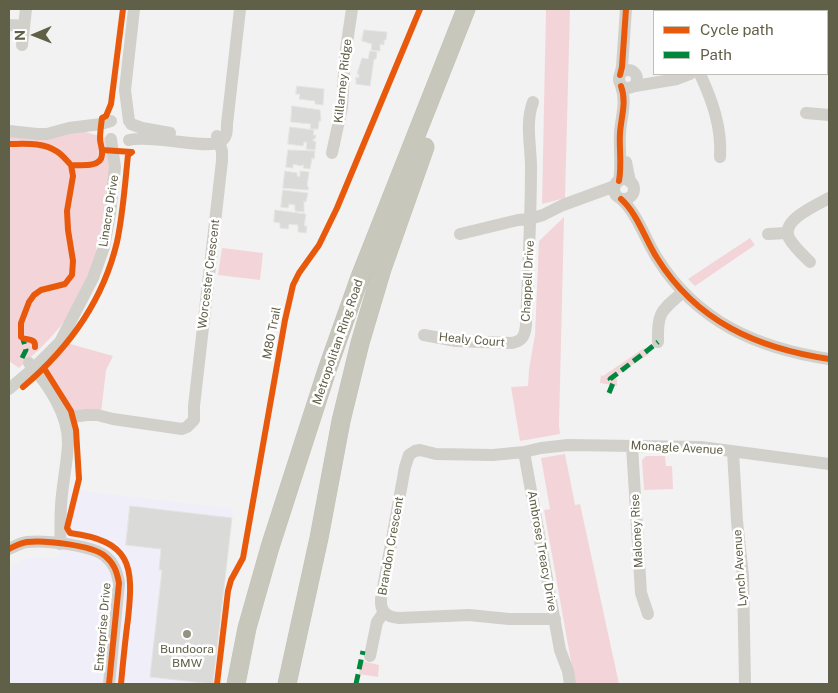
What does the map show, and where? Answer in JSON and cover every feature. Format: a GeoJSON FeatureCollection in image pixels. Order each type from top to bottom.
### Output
{"type":"FeatureCollection","features":[{"type":"Feature","properties":{"kind":"highway","name":"Metropolitan Ring Road"},"geometry":{"type":"LineString","coordinates":[[236,684],[247,628],[270,546],[327,370],[357,287],[466,9]]}},
{"type":"Feature","properties":{"kind":"highway","name":"Metropolitan Ring Road"},"geometry":{"type":"LineString","coordinates":[[286,684],[319,538],[342,421],[368,314],[406,196],[479,9]]}},
{"type":"Feature","properties":{"kind":"highway"},"geometry":{"type":"LineString","coordinates":[[296,684],[300,624]]}},
{"type":"Feature","properties":{"kind":"street"},"geometry":{"type":"LineString","coordinates":[[22,45],[26,9]]}},
{"type":"Feature","properties":{"kind":"street"},"geometry":{"type":"LineString","coordinates":[[128,141],[133,130],[125,90],[134,9]]}},
{"type":"Feature","properties":{"kind":"street"},"geometry":{"type":"LineString","coordinates":[[83,127],[100,133],[116,143],[140,138],[208,144],[218,139],[227,124],[240,9]]}},
{"type":"Feature","properties":{"kind":"street","name":"Killarney Ridge"},"geometry":{"type":"LineString","coordinates":[[332,153],[342,107],[345,56],[352,9]]}},
{"type":"Feature","properties":{"kind":"street"},"geometry":{"type":"LineString","coordinates":[[626,9],[622,67],[629,80],[624,97],[620,133],[622,190],[667,273],[683,292],[714,318],[750,338],[790,352],[829,358]]}},
{"type":"Feature","properties":{"kind":"street"},"geometry":{"type":"LineString","coordinates":[[9,25],[24,26]]}},
{"type":"Feature","properties":{"kind":"street"},"geometry":{"type":"LineString","coordinates":[[629,80],[670,80],[687,75]]}},
{"type":"Feature","properties":{"kind":"street"},"geometry":{"type":"LineString","coordinates":[[700,75],[720,130],[720,157]]}},
{"type":"Feature","properties":{"kind":"street"},"geometry":{"type":"LineString","coordinates":[[110,139],[107,131],[125,90]]}},
{"type":"Feature","properties":{"kind":"street","name":"Chappell Drive"},"geometry":{"type":"LineString","coordinates":[[520,341],[524,336],[526,325],[531,161],[529,121],[532,102]]}},
{"type":"Feature","properties":{"kind":"street"},"geometry":{"type":"LineString","coordinates":[[806,113],[829,115]]}},
{"type":"Feature","properties":{"kind":"street"},"geometry":{"type":"LineString","coordinates":[[9,131],[37,134],[83,127],[119,118],[162,132],[218,139]]}},
{"type":"Feature","properties":{"kind":"street","name":"Linacre Drive"},"geometry":{"type":"LineString","coordinates":[[9,388],[60,342],[93,278],[104,247],[116,167],[114,149],[110,139]]}},
{"type":"Feature","properties":{"kind":"street","name":"Worcester Crescent"},"geometry":{"type":"LineString","coordinates":[[65,422],[113,419],[170,426],[187,421],[194,406],[222,167],[222,155],[218,139]]}},
{"type":"Feature","properties":{"kind":"street","name":"Linacre Drive"},"geometry":{"type":"LineString","coordinates":[[116,167],[128,141]]}},
{"type":"Feature","properties":{"kind":"street"},"geometry":{"type":"LineString","coordinates":[[460,234],[587,197],[622,190]]}},
{"type":"Feature","properties":{"kind":"street"},"geometry":{"type":"LineString","coordinates":[[810,262],[793,244],[787,233],[789,226],[794,219],[829,198]]}},
{"type":"Feature","properties":{"kind":"street"},"geometry":{"type":"LineString","coordinates":[[768,234],[787,233]]}},
{"type":"Feature","properties":{"kind":"street"},"geometry":{"type":"LineString","coordinates":[[657,342],[657,324],[660,315],[683,292]]}},
{"type":"Feature","properties":{"kind":"street","name":"Healy Court"},"geometry":{"type":"LineString","coordinates":[[424,335],[456,341],[512,343],[520,341]]}},
{"type":"Feature","properties":{"kind":"street"},"geometry":{"type":"LineString","coordinates":[[29,368],[43,380],[58,403],[65,422],[67,451],[56,544]]}},
{"type":"Feature","properties":{"kind":"street","name":"Linacre Drive"},"geometry":{"type":"LineString","coordinates":[[9,379],[29,368]]}},
{"type":"Feature","properties":{"kind":"street","name":"Monagle Avenue"},"geometry":{"type":"LineString","coordinates":[[524,452],[568,444],[701,447],[829,464]]}},
{"type":"Feature","properties":{"kind":"street","name":"Maloney Rise"},"geometry":{"type":"LineString","coordinates":[[632,446],[641,593],[648,614]]}},
{"type":"Feature","properties":{"kind":"street","name":"Brandon Crescent"},"geometry":{"type":"LineString","coordinates":[[524,452],[493,455],[440,454],[420,450],[409,455],[405,467],[381,606],[389,616],[399,618],[469,615],[504,619],[555,619]]}},
{"type":"Feature","properties":{"kind":"street","name":"Ambrose Treacy Drive"},"geometry":{"type":"LineString","coordinates":[[524,452],[555,619],[560,650],[560,670],[564,684]]}},
{"type":"Feature","properties":{"kind":"street","name":"Lynch Avenue"},"geometry":{"type":"LineString","coordinates":[[733,452],[737,522],[743,576],[745,684]]}},
{"type":"Feature","properties":{"kind":"street","name":"Enterprise Drive"},"geometry":{"type":"LineString","coordinates":[[9,549],[25,543],[56,544],[95,550],[110,560],[116,570],[119,591],[109,684]]}},
{"type":"Feature","properties":{"kind":"street"},"geometry":{"type":"LineString","coordinates":[[370,656],[377,622],[384,612]]}},
{"type":"Feature","properties":{"kind":"street","name":"Ambrose Treacy Drive"},"geometry":{"type":"LineString","coordinates":[[560,650],[568,671],[570,684]]}},
{"type":"Feature","properties":{"kind":"shaded area"},"geometry":{"type":"Polygon","coordinates":[[[546,9],[570,9],[565,198],[542,204],[546,9]]]}},
{"type":"Feature","properties":{"kind":"shaded area"},"geometry":{"type":"Polygon","coordinates":[[[81,131],[104,137],[109,141],[109,187],[106,190],[104,211],[106,214],[103,236],[99,237],[96,249],[98,252],[78,301],[52,336],[19,368],[9,361],[9,136],[81,131]]]}},
{"type":"Feature","properties":{"kind":"shaded area"},"geometry":{"type":"Polygon","coordinates":[[[564,217],[560,434],[520,441],[511,387],[528,386],[535,335],[539,241],[564,217]]]}},
{"type":"Feature","properties":{"kind":"shaded area"},"geometry":{"type":"Polygon","coordinates":[[[750,238],[755,245],[695,286],[688,279],[750,238]]]}},
{"type":"Feature","properties":{"kind":"shaded area"},"geometry":{"type":"Polygon","coordinates":[[[222,248],[263,253],[260,280],[218,275],[222,248]]]}},
{"type":"Feature","properties":{"kind":"shaded area"},"geometry":{"type":"Polygon","coordinates":[[[63,342],[113,356],[106,370],[101,413],[70,413],[66,411],[43,371],[43,367],[63,342]]]}},
{"type":"Feature","properties":{"kind":"shaded area"},"geometry":{"type":"Polygon","coordinates":[[[644,348],[649,354],[614,377],[617,379],[617,386],[600,383],[601,375],[603,376],[644,348]]]}},
{"type":"Feature","properties":{"kind":"shaded area"},"geometry":{"type":"Polygon","coordinates":[[[565,454],[575,505],[580,504],[619,684],[575,684],[544,510],[550,509],[541,458],[565,454]]]}},
{"type":"Feature","properties":{"kind":"shaded area"},"geometry":{"type":"Polygon","coordinates":[[[646,456],[665,456],[666,466],[672,466],[673,489],[644,490],[642,460],[646,456]]]}},
{"type":"Feature","properties":{"kind":"shaded area"},"geometry":{"type":"Polygon","coordinates":[[[67,489],[233,509],[213,684],[9,684],[9,572],[15,565],[27,558],[59,558],[67,489]]]}},
{"type":"Feature","properties":{"kind":"shaded area"},"geometry":{"type":"Polygon","coordinates":[[[362,661],[379,665],[378,677],[359,674],[362,661]]]}},
{"type":"Feature","properties":{"kind":"building"},"geometry":{"type":"Polygon","coordinates":[[[364,30],[387,32],[384,45],[380,44],[380,51],[371,50],[372,44],[362,41],[364,30]]]}},
{"type":"Feature","properties":{"kind":"building"},"geometry":{"type":"Polygon","coordinates":[[[370,51],[377,52],[376,59],[374,59],[370,86],[356,84],[356,77],[359,78],[359,74],[357,74],[362,58],[368,59],[370,51]]]}},
{"type":"Feature","properties":{"kind":"building"},"geometry":{"type":"Polygon","coordinates":[[[297,86],[324,89],[323,105],[315,104],[315,101],[299,99],[300,94],[296,94],[297,86]]]}},
{"type":"Feature","properties":{"kind":"building"},"geometry":{"type":"Polygon","coordinates":[[[292,106],[320,110],[321,121],[319,121],[318,129],[310,129],[311,124],[291,122],[292,106]]]}},
{"type":"Feature","properties":{"kind":"building"},"geometry":{"type":"Polygon","coordinates":[[[290,127],[314,130],[313,135],[316,135],[315,139],[313,139],[316,142],[315,150],[306,149],[307,142],[304,142],[303,146],[288,144],[290,127]]]}},
{"type":"Feature","properties":{"kind":"building"},"geometry":{"type":"Polygon","coordinates":[[[288,150],[315,151],[310,169],[303,168],[304,165],[293,164],[293,168],[286,167],[288,150]]]}},
{"type":"Feature","properties":{"kind":"building"},"geometry":{"type":"Polygon","coordinates":[[[285,171],[297,173],[297,176],[300,177],[300,171],[309,172],[307,185],[309,189],[283,188],[285,171]]]}},
{"type":"Feature","properties":{"kind":"building"},"geometry":{"type":"Polygon","coordinates":[[[283,190],[308,193],[306,202],[304,201],[304,212],[295,211],[295,205],[289,204],[288,208],[281,207],[283,190]]]}},
{"type":"Feature","properties":{"kind":"building"},"geometry":{"type":"Polygon","coordinates":[[[275,210],[306,214],[304,226],[307,226],[306,233],[298,232],[298,225],[289,224],[288,229],[280,228],[280,223],[274,222],[275,210]]]}},
{"type":"Feature","properties":{"kind":"building","name":"Bundoora BMW"},"geometry":{"type":"Polygon","coordinates":[[[130,506],[232,518],[213,684],[150,677],[162,570],[159,570],[161,549],[126,545],[130,506]]]}},
{"type":"Feature","properties":{"kind":"marked path"},"geometry":{"type":"LineString","coordinates":[[22,358],[26,350],[23,339]]}},
{"type":"Feature","properties":{"kind":"marked path"},"geometry":{"type":"LineString","coordinates":[[609,393],[613,383],[610,379],[658,342]]}},
{"type":"Feature","properties":{"kind":"marked path"},"geometry":{"type":"LineString","coordinates":[[356,684],[363,651]]}},
{"type":"Feature","properties":{"kind":"cycle path"},"geometry":{"type":"LineString","coordinates":[[35,347],[32,340],[21,337],[21,323],[29,302],[34,295],[41,290],[65,284],[72,275],[73,261],[67,211],[73,176],[71,165],[90,165],[101,159],[100,136],[102,118],[106,116],[111,104],[123,9]]}},
{"type":"Feature","properties":{"kind":"cycle path","name":"M80 Trail"},"geometry":{"type":"LineString","coordinates":[[217,684],[228,591],[231,580],[243,558],[285,320],[293,285],[299,273],[319,245],[337,208],[420,9]]}},
{"type":"Feature","properties":{"kind":"cycle path"},"geometry":{"type":"LineString","coordinates":[[620,75],[626,9]]}},
{"type":"Feature","properties":{"kind":"cycle path"},"geometry":{"type":"LineString","coordinates":[[619,181],[620,133],[624,104],[621,86]]}},
{"type":"Feature","properties":{"kind":"cycle path"},"geometry":{"type":"LineString","coordinates":[[9,144],[33,144],[51,148],[62,155],[71,165]]}},
{"type":"Feature","properties":{"kind":"cycle path"},"geometry":{"type":"LineString","coordinates":[[23,387],[55,356],[82,322],[93,304],[111,264],[121,221],[128,155],[132,152],[102,150]]}},
{"type":"Feature","properties":{"kind":"cycle path"},"geometry":{"type":"LineString","coordinates":[[621,199],[632,211],[657,258],[673,280],[710,315],[753,339],[777,348],[829,359]]}},
{"type":"Feature","properties":{"kind":"cycle path"},"geometry":{"type":"LineString","coordinates":[[44,368],[71,411],[76,430],[79,479],[67,528],[70,533],[106,542],[117,549],[124,559],[128,570],[130,600],[121,684]]}},
{"type":"Feature","properties":{"kind":"cycle path"},"geometry":{"type":"LineString","coordinates":[[9,549],[27,542],[56,543],[79,546],[99,552],[111,562],[119,583],[109,684]]}},
{"type":"Feature","properties":{"kind":"place","name":"Bundoora BMW"},"geometry":{"type":"Point","coordinates":[187,634]}}]}
